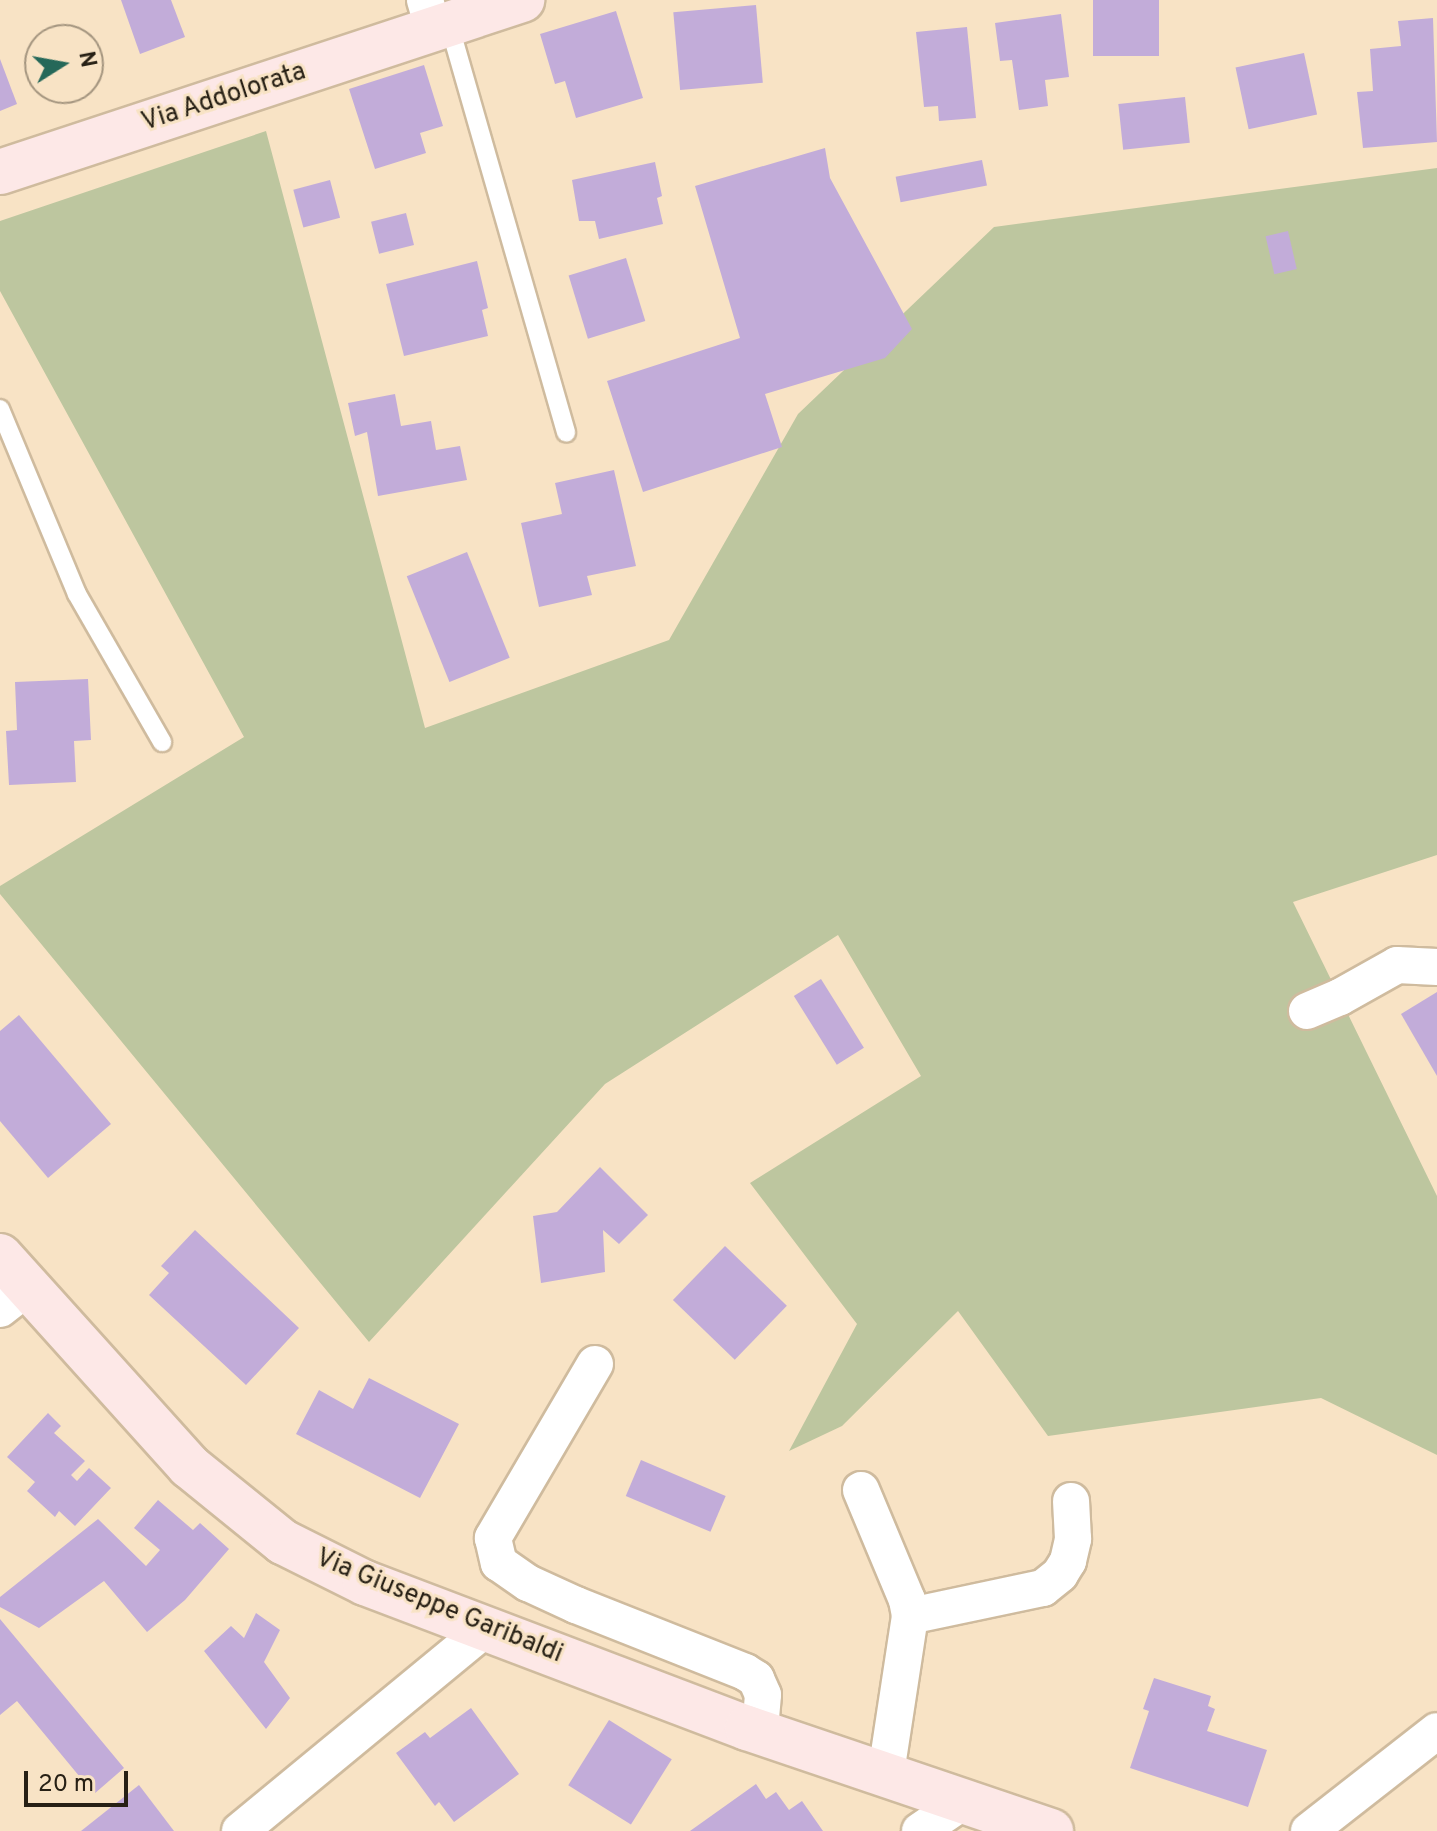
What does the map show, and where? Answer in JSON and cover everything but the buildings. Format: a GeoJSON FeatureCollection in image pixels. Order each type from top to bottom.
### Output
{"type":"FeatureCollection","features":[{"type":"Feature","properties":{"kind":"street","name":"Via Addolorata"},"geometry":{"type":"LineString","coordinates":[[0,172],[435,17],[522,0]]}},
{"type":"Feature","properties":{"kind":"street"},"geometry":{"type":"LineString","coordinates":[[1307,1011],[1340,997],[1397,965],[1437,967]]}},
{"type":"Feature","properties":{"kind":"street","name":"Via Giuseppe Garibaldi"},"geometry":{"type":"LineString","coordinates":[[9,1284],[189,1466],[283,1542],[365,1583],[760,1733],[1051,1831]]}},
{"type":"Feature","properties":{"kind":"street"},"geometry":{"type":"LineString","coordinates":[[595,1364],[493,1538],[499,1563],[528,1583],[756,1679],[763,1695],[760,1733]]}},
{"type":"Feature","properties":{"kind":"street"},"geometry":{"type":"LineString","coordinates":[[861,1490],[907,1600],[910,1616],[886,1773]]}},
{"type":"Feature","properties":{"kind":"street"},"geometry":{"type":"LineString","coordinates":[[910,1616],[1043,1588],[1060,1574],[1068,1561],[1073,1539],[1071,1501]]}},
{"type":"Feature","properties":{"kind":"street"},"geometry":{"type":"LineString","coordinates":[[240,1831],[486,1628]]}},
{"type":"Feature","properties":{"kind":"street"},"geometry":{"type":"LineString","coordinates":[[1309,1831],[1428,1739]]}},
{"type":"Feature","properties":{"kind":"street"},"geometry":{"type":"LineString","coordinates":[[920,1831],[964,1801]]}},
{"type":"Feature","properties":{"kind":"lane"},"geometry":{"type":"LineString","coordinates":[[435,17],[566,433]]}},
{"type":"Feature","properties":{"kind":"lane"},"geometry":{"type":"LineString","coordinates":[[0,409],[77,594],[162,742]]}},
{"type":"Feature","properties":{"kind":"green space"},"geometry":{"type":"Polygon","coordinates":[[[266,131],[425,728],[669,640],[798,414],[994,227],[1437,168],[1437,855],[1293,902],[1437,1196],[1437,1455],[1321,1398],[1048,1436],[958,1311],[842,1426],[789,1451],[857,1324],[750,1183],[921,1076],[838,935],[605,1084],[369,1342],[0,894],[0,886],[244,737],[0,291],[0,221],[266,131]]]}}]}
